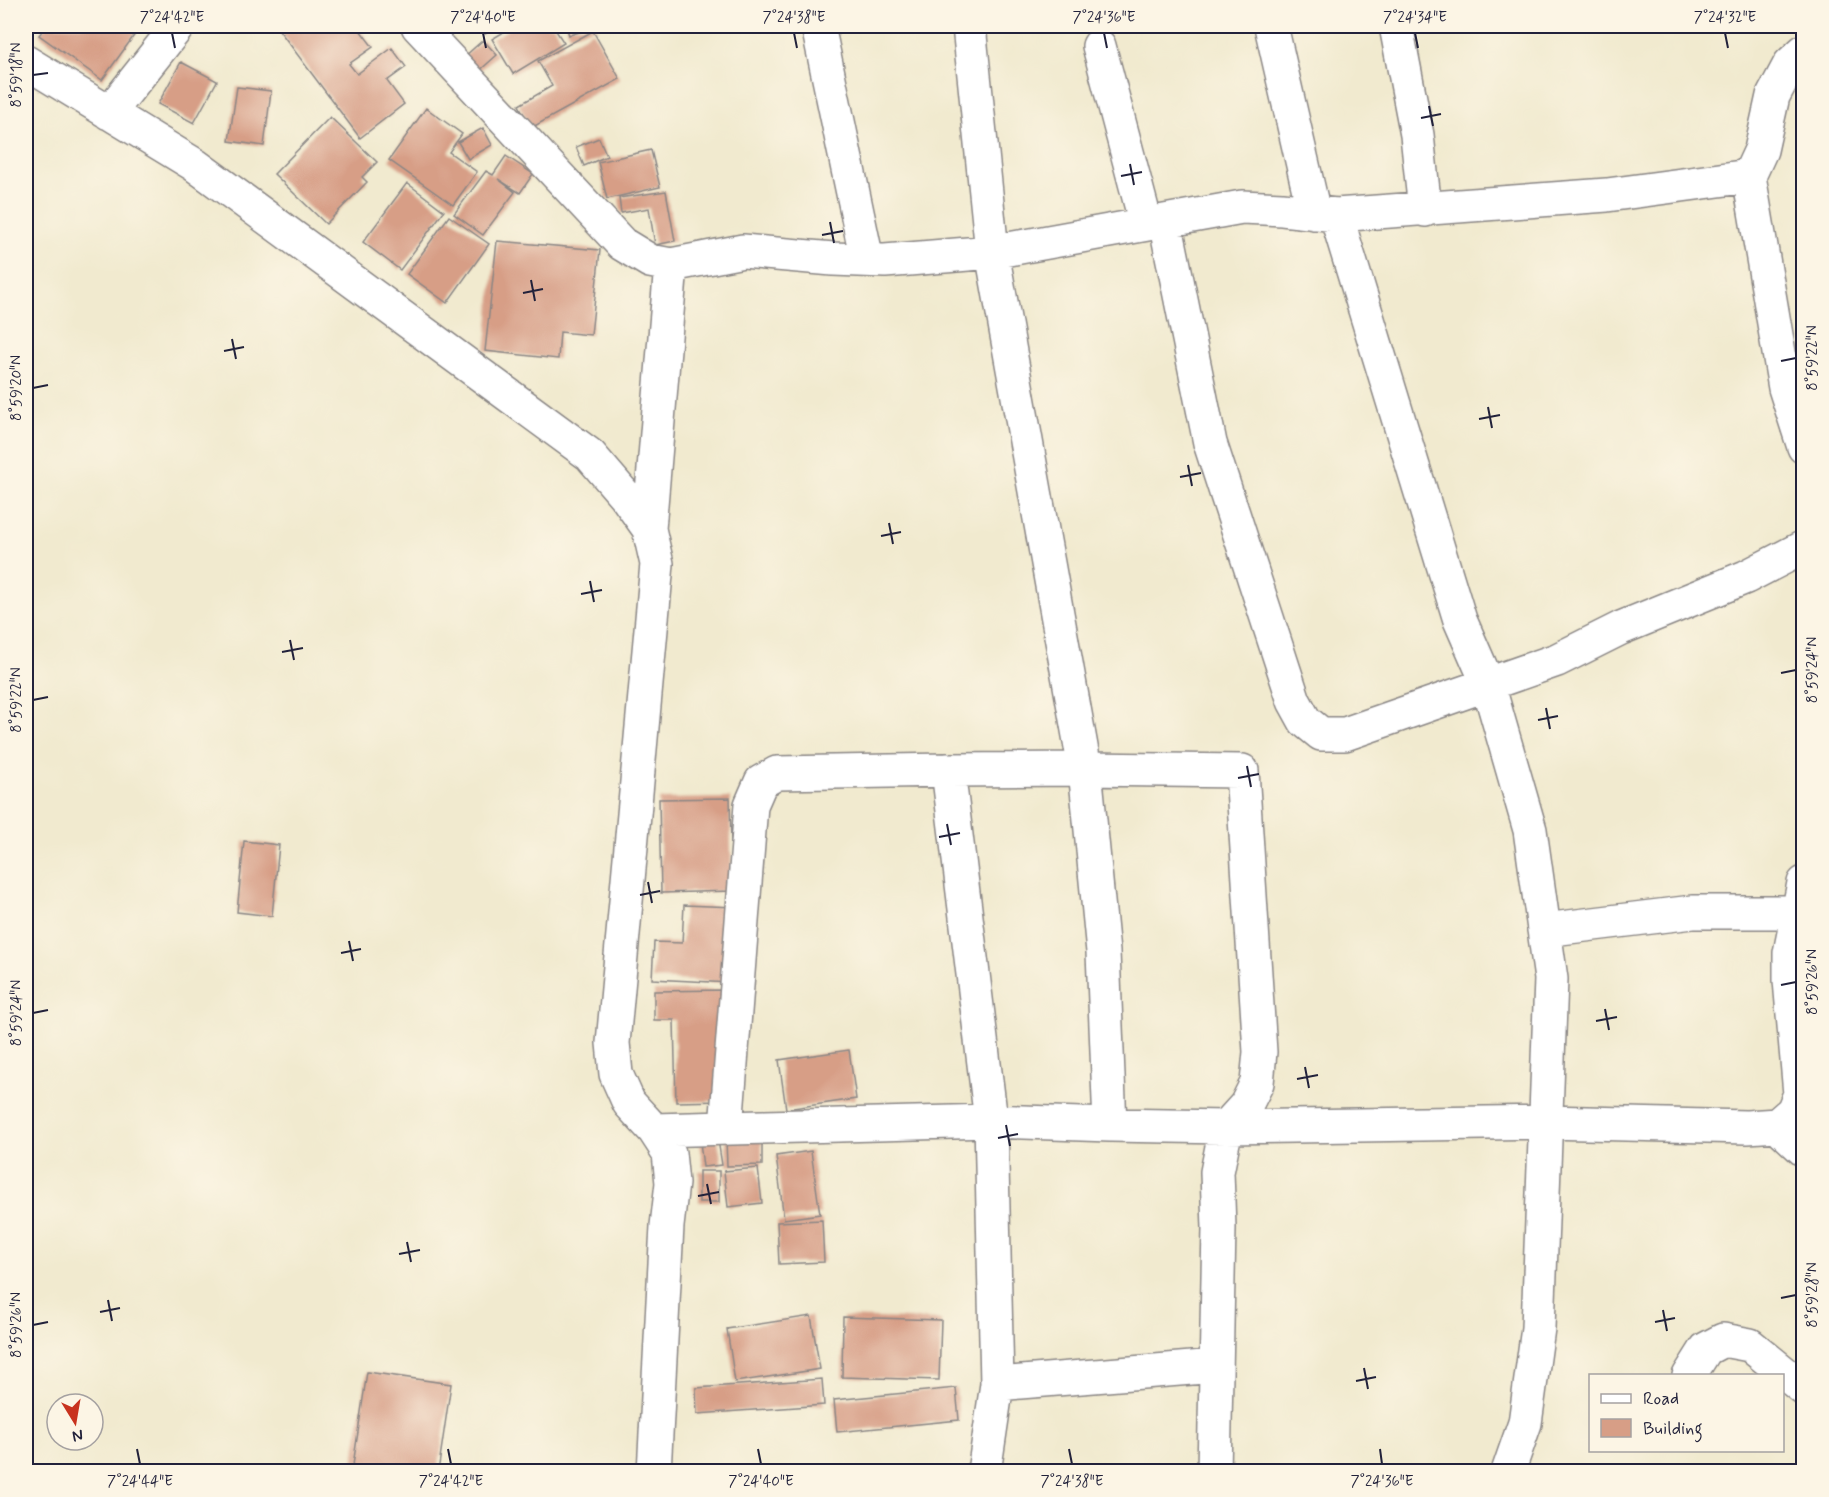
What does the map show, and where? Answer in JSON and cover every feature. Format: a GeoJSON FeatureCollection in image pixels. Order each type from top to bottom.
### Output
{"type":"FeatureCollection","features":[{"type":"Feature","properties":{"kind":"street"},"geometry":{"type":"LineString","coordinates":[[110,113],[178,26]]}},
{"type":"Feature","properties":{"kind":"street"},"geometry":{"type":"LineString","coordinates":[[418,26],[622,244],[650,261],[671,265],[743,251],[885,261],[992,252],[1242,207],[1325,214],[1425,210],[1607,195],[1749,176]]}},
{"type":"Feature","properties":{"kind":"street"},"geometry":{"type":"LineString","coordinates":[[818,26],[867,260]]}},
{"type":"Feature","properties":{"kind":"street"},"geometry":{"type":"LineString","coordinates":[[969,26],[992,252],[1085,769],[1103,952],[1110,1125]]}},
{"type":"Feature","properties":{"kind":"street"},"geometry":{"type":"LineString","coordinates":[[1271,26],[1325,214],[1460,620],[1488,684],[1530,830],[1551,979],[1538,1328],[1525,1423],[1508,1472]]}},
{"type":"Feature","properties":{"kind":"street"},"geometry":{"type":"LineString","coordinates":[[1396,26],[1417,135],[1425,210]]}},
{"type":"Feature","properties":{"kind":"street"},"geometry":{"type":"LineString","coordinates":[[1100,46],[1156,223],[1210,443],[1294,701],[1305,721],[1321,734],[1345,734],[1557,660],[1621,628],[1746,577],[1803,547]]}},
{"type":"Feature","properties":{"kind":"street"},"geometry":{"type":"LineString","coordinates":[[1803,51],[1790,64],[1773,96],[1761,150],[1749,176],[1785,388],[1803,447]]}},
{"type":"Feature","properties":{"kind":"street"},"geometry":{"type":"LineString","coordinates":[[26,62],[195,165],[590,455],[627,498],[649,529]]}},
{"type":"Feature","properties":{"kind":"street"},"geometry":{"type":"LineString","coordinates":[[654,1472],[667,1226],[672,1183],[669,1154],[654,1130],[629,1103],[616,1074],[613,1043],[657,564],[649,529],[671,265]]}},
{"type":"Feature","properties":{"kind":"street"},"geometry":{"type":"LineString","coordinates":[[726,1128],[750,805],[761,782],[777,773],[1085,769],[1242,771],[1260,1052],[1257,1083],[1246,1105],[1226,1127],[1217,1172],[1214,1472]]}},
{"type":"Feature","properties":{"kind":"street"},"geometry":{"type":"LineString","coordinates":[[948,770],[991,1121],[997,1384],[984,1472]]}},
{"type":"Feature","properties":{"kind":"street"},"geometry":{"type":"LineString","coordinates":[[654,1130],[991,1121],[1226,1127],[1546,1122],[1747,1127],[1777,1125],[1794,1111],[1800,1094],[1790,954],[1801,897],[1544,930]]}},
{"type":"Feature","properties":{"kind":"street"},"geometry":{"type":"LineString","coordinates":[[1777,1125],[1803,1150]]}},
{"type":"Feature","properties":{"kind":"street"},"geometry":{"type":"LineString","coordinates":[[1690,1374],[1706,1349],[1723,1340],[1750,1345],[1803,1389]]}},
{"type":"Feature","properties":{"kind":"street"},"geometry":{"type":"LineString","coordinates":[[997,1384],[1216,1366]]}},
{"type":"Feature","properties":{"kind":"building"},"geometry":{"type":"Polygon","coordinates":[[[46,26],[141,26],[102,80],[39,35],[46,26]]]}},
{"type":"Feature","properties":{"kind":"building"},"geometry":{"type":"Polygon","coordinates":[[[276,26],[357,26],[373,47],[349,64],[357,74],[392,48],[406,67],[387,81],[404,104],[360,138],[276,26]]]}},
{"type":"Feature","properties":{"kind":"building"},"geometry":{"type":"Polygon","coordinates":[[[480,26],[499,26],[485,34],[480,26]]]}},
{"type":"Feature","properties":{"kind":"building"},"geometry":{"type":"Polygon","coordinates":[[[514,26],[553,26],[564,43],[513,74],[492,39],[514,26]]]}},
{"type":"Feature","properties":{"kind":"building"},"geometry":{"type":"Polygon","coordinates":[[[566,26],[601,26],[569,35],[566,26]]]}},
{"type":"Feature","properties":{"kind":"building"},"geometry":{"type":"Polygon","coordinates":[[[593,31],[620,79],[531,128],[519,105],[552,86],[538,61],[593,31]]]}},
{"type":"Feature","properties":{"kind":"building"},"geometry":{"type":"Polygon","coordinates":[[[483,40],[497,55],[478,72],[464,57],[483,40]]]}},
{"type":"Feature","properties":{"kind":"building"},"geometry":{"type":"Polygon","coordinates":[[[181,62],[217,81],[194,123],[158,104],[181,62]]]}},
{"type":"Feature","properties":{"kind":"building"},"geometry":{"type":"Polygon","coordinates":[[[237,87],[271,91],[264,146],[229,141],[237,87]]]}},
{"type":"Feature","properties":{"kind":"building"},"geometry":{"type":"Polygon","coordinates":[[[426,108],[462,134],[449,152],[477,172],[453,205],[389,160],[426,108]]]}},
{"type":"Feature","properties":{"kind":"building"},"geometry":{"type":"Polygon","coordinates":[[[330,117],[377,162],[362,177],[367,182],[326,224],[274,174],[330,117]]]}},
{"type":"Feature","properties":{"kind":"building"},"geometry":{"type":"Polygon","coordinates":[[[483,128],[492,145],[468,159],[458,142],[483,128]]]}},
{"type":"Feature","properties":{"kind":"building"},"geometry":{"type":"Polygon","coordinates":[[[599,138],[607,156],[584,166],[576,147],[599,138]]]}},
{"type":"Feature","properties":{"kind":"building"},"geometry":{"type":"Polygon","coordinates":[[[651,150],[660,187],[607,199],[598,162],[651,150]]]}},
{"type":"Feature","properties":{"kind":"building"},"geometry":{"type":"Polygon","coordinates":[[[506,156],[533,174],[520,193],[498,179],[515,192],[483,235],[454,214],[486,171],[493,175],[506,156]]]}},
{"type":"Feature","properties":{"kind":"building"},"geometry":{"type":"Polygon","coordinates":[[[407,183],[444,211],[400,270],[363,242],[407,183]]]}},
{"type":"Feature","properties":{"kind":"building"},"geometry":{"type":"Polygon","coordinates":[[[666,191],[675,241],[655,245],[649,208],[621,213],[619,198],[666,191]]]}},
{"type":"Feature","properties":{"kind":"building"},"geometry":{"type":"Polygon","coordinates":[[[449,216],[489,244],[447,303],[407,274],[449,216]]]}},
{"type":"Feature","properties":{"kind":"building"},"geometry":{"type":"Polygon","coordinates":[[[497,241],[600,250],[591,335],[560,332],[558,359],[485,351],[497,241]]]}},
{"type":"Feature","properties":{"kind":"building"},"geometry":{"type":"Polygon","coordinates":[[[730,798],[732,891],[661,893],[659,799],[730,798]]]}},
{"type":"Feature","properties":{"kind":"building"},"geometry":{"type":"Polygon","coordinates":[[[244,841],[279,845],[272,916],[237,912],[244,841]]]}},
{"type":"Feature","properties":{"kind":"building"},"geometry":{"type":"Polygon","coordinates":[[[684,905],[735,907],[731,983],[652,979],[654,942],[682,943],[684,905]]]}},
{"type":"Feature","properties":{"kind":"building"},"geometry":{"type":"Polygon","coordinates":[[[726,990],[726,1101],[676,1102],[674,1020],[654,1020],[654,991],[726,990]]]}},
{"type":"Feature","properties":{"kind":"building"},"geometry":{"type":"Polygon","coordinates":[[[849,1050],[856,1099],[786,1109],[779,1060],[849,1050]]]}},
{"type":"Feature","properties":{"kind":"building"},"geometry":{"type":"Polygon","coordinates":[[[762,1138],[762,1165],[727,1166],[726,1139],[762,1138]]]}},
{"type":"Feature","properties":{"kind":"building"},"geometry":{"type":"Polygon","coordinates":[[[718,1140],[722,1165],[703,1167],[700,1142],[718,1140]]]}},
{"type":"Feature","properties":{"kind":"building"},"geometry":{"type":"Polygon","coordinates":[[[811,1151],[820,1214],[784,1219],[776,1156],[811,1151]]]}},
{"type":"Feature","properties":{"kind":"building"},"geometry":{"type":"Polygon","coordinates":[[[758,1168],[762,1203],[728,1207],[724,1171],[758,1168]]]}},
{"type":"Feature","properties":{"kind":"building"},"geometry":{"type":"Polygon","coordinates":[[[699,1171],[719,1171],[719,1202],[699,1202],[699,1171]]]}},
{"type":"Feature","properties":{"kind":"building"},"geometry":{"type":"Polygon","coordinates":[[[822,1220],[824,1262],[779,1264],[777,1222],[822,1220]]]}},
{"type":"Feature","properties":{"kind":"building"},"geometry":{"type":"Polygon","coordinates":[[[811,1316],[820,1369],[735,1382],[727,1329],[811,1316]]]}},
{"type":"Feature","properties":{"kind":"building"},"geometry":{"type":"Polygon","coordinates":[[[843,1317],[941,1320],[939,1380],[842,1377],[843,1317]]]}},
{"type":"Feature","properties":{"kind":"building"},"geometry":{"type":"Polygon","coordinates":[[[367,1372],[451,1384],[438,1472],[352,1472],[367,1372]]]}},
{"type":"Feature","properties":{"kind":"building"},"geometry":{"type":"Polygon","coordinates":[[[822,1379],[824,1405],[697,1414],[696,1388],[822,1379]]]}},
{"type":"Feature","properties":{"kind":"building"},"geometry":{"type":"Polygon","coordinates":[[[956,1388],[959,1420],[837,1432],[834,1400],[956,1388]]]}}]}
